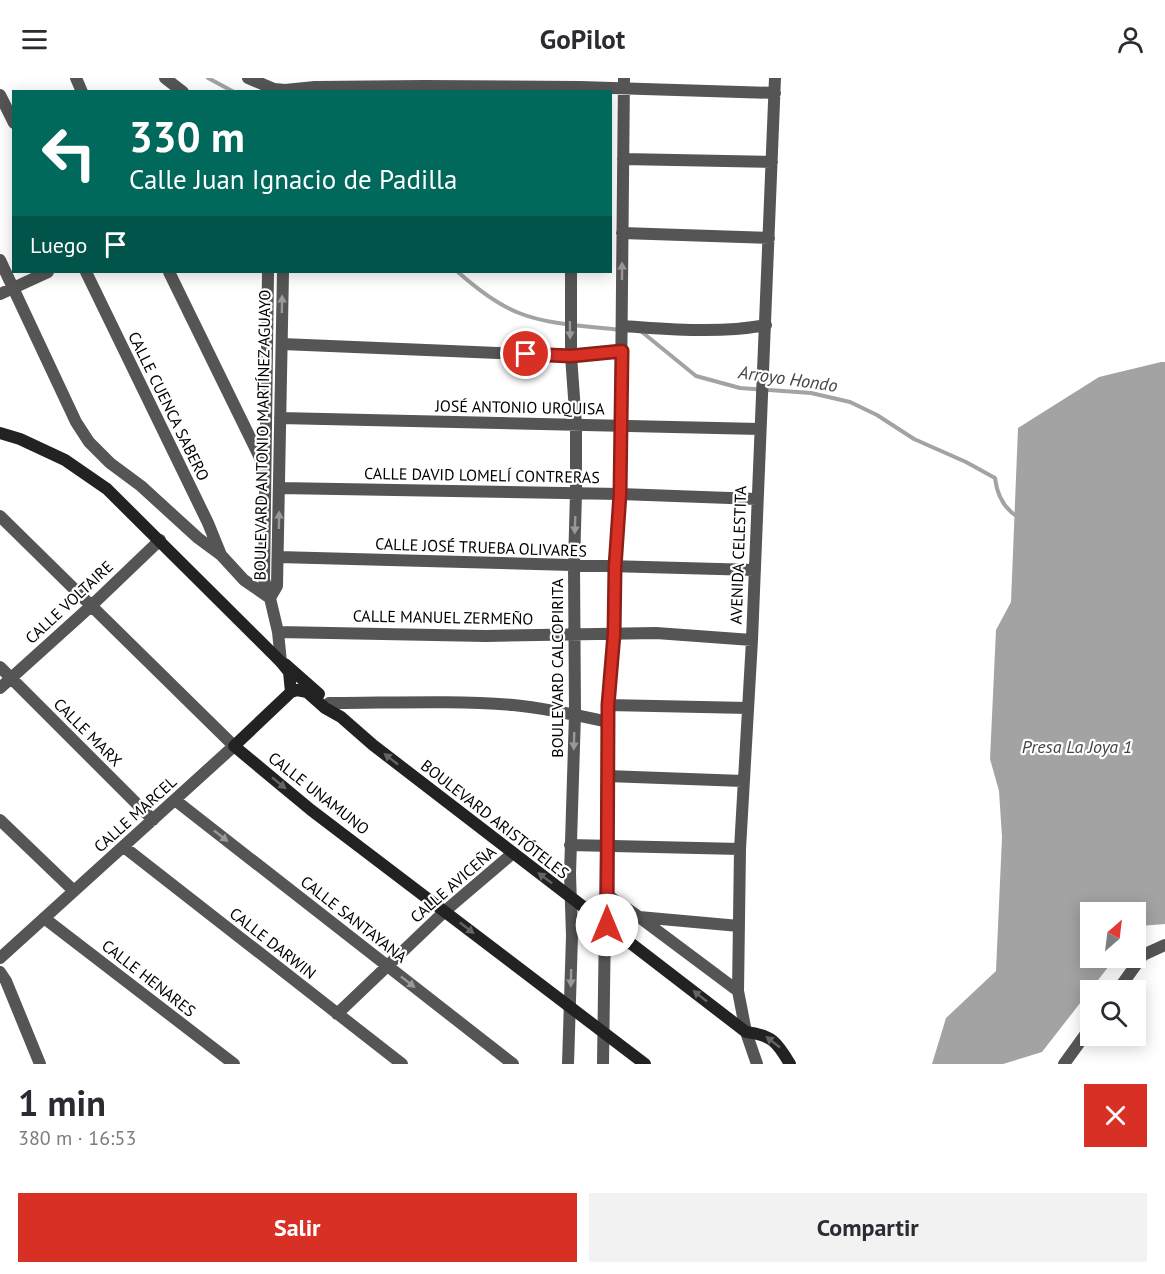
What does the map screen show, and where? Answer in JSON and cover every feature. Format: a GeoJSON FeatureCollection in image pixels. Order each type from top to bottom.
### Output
{"type":"FeatureCollection","features":[{"type":"Feature","properties":{"kind":"street"},"geometry":{"type":"LineString","coordinates":[[165,78],[180,90]]}},
{"type":"Feature","properties":{"kind":"street"},"geometry":{"type":"LineString","coordinates":[[248,78],[279,86],[624,84],[775,93]]}},
{"type":"Feature","properties":{"kind":"street","name":"AVENIDA CELESTITA"},"geometry":{"type":"LineString","coordinates":[[746,1032],[738,991],[740,849],[752,640],[775,78]]}},
{"type":"Feature","properties":{"kind":"street"},"geometry":{"type":"LineString","coordinates":[[603,1064],[607,925],[608,705],[614,634],[615,567],[620,494],[624,84]]}},
{"type":"Feature","properties":{"kind":"street"},"geometry":{"type":"LineString","coordinates":[[0,95],[12,119]]}},
{"type":"Feature","properties":{"kind":"street"},"geometry":{"type":"LineString","coordinates":[[623,159],[772,162]]}},
{"type":"Feature","properties":{"kind":"street"},"geometry":{"type":"LineString","coordinates":[[622,233],[769,238]]}},
{"type":"Feature","properties":{"kind":"street"},"geometry":{"type":"LineString","coordinates":[[0,260],[76,422],[89,442],[110,463],[141,486],[221,555],[244,580],[270,598]]}},
{"type":"Feature","properties":{"kind":"street"},"geometry":{"type":"LineString","coordinates":[[0,294],[46,273]]}},
{"type":"Feature","properties":{"kind":"street","name":"CALLE CUENCA SABERO"},"geometry":{"type":"LineString","coordinates":[[86,273],[204,514],[221,555]]}},
{"type":"Feature","properties":{"kind":"street"},"geometry":{"type":"LineString","coordinates":[[169,273],[265,468]]}},
{"type":"Feature","properties":{"kind":"street","name":"BOULEVARD ANTONIO MARTÍNEZ AGUAYO"},"geometry":{"type":"LineString","coordinates":[[268,273],[264,580],[278,632],[281,662]]}},
{"type":"Feature","properties":{"kind":"street","name":"BOULEVARD ANTONIO MARTÍNEZ AGUAYO"},"geometry":{"type":"LineString","coordinates":[[270,598],[277,586],[283,273]]}},
{"type":"Feature","properties":{"kind":"street","name":"BOULEVARD CALCOPIRITA"},"geometry":{"type":"LineString","coordinates":[[568,1064],[572,936],[570,845],[576,494],[576,425],[571,356],[571,273]]}},
{"type":"Feature","properties":{"kind":"street"},"geometry":{"type":"LineString","coordinates":[[282,344],[571,356],[622,337],[743,329],[766,325]]}},
{"type":"Feature","properties":{"kind":"street","name":"JOSÉ ANTONIO URQUISA"},"geometry":{"type":"LineString","coordinates":[[280,418],[760,429]]}},
{"type":"Feature","properties":{"kind":"street","name":"BOULEVARD ARISTÓTELES"},"geometry":{"type":"LineString","coordinates":[[0,433],[46,451],[81,470],[107,489],[281,662],[289,672],[291,692],[303,690],[325,708],[341,717]]}},
{"type":"Feature","properties":{"kind":"street","name":"CALLE DAVID LOMELÍ CONTRERAS"},"geometry":{"type":"LineString","coordinates":[[279,488],[620,494],[757,499]]}},
{"type":"Feature","properties":{"kind":"street","name":"CALLE UNAMUNO"},"geometry":{"type":"LineString","coordinates":[[0,516],[234,746],[311,810],[645,1064]]}},
{"type":"Feature","properties":{"kind":"street","name":"CALLE VOLTAIRE"},"geometry":{"type":"LineString","coordinates":[[0,688],[160,540]]}},
{"type":"Feature","properties":{"kind":"street","name":"CALLE JOSÉ TRUEBA OLIVARES"},"geometry":{"type":"LineString","coordinates":[[278,557],[755,570]]}},
{"type":"Feature","properties":{"kind":"street","name":"CALLE MANUEL ZERMEÑO"},"geometry":{"type":"LineString","coordinates":[[278,632],[486,636],[656,633],[752,640]]}},
{"type":"Feature","properties":{"kind":"street","name":"BOULEVARD ARISTÓTELES"},"geometry":{"type":"LineString","coordinates":[[281,662],[291,668],[373,745],[746,1032],[765,1064]]}},
{"type":"Feature","properties":{"kind":"street","name":"CALLE MARX"},"geometry":{"type":"LineString","coordinates":[[0,667],[153,820]]}},
{"type":"Feature","properties":{"kind":"street","name":"CALLE MARCEL"},"geometry":{"type":"LineString","coordinates":[[0,958],[291,692]]}},
{"type":"Feature","properties":{"kind":"street"},"geometry":{"type":"LineString","coordinates":[[329,703],[515,705],[608,722]]}},
{"type":"Feature","properties":{"kind":"street"},"geometry":{"type":"LineString","coordinates":[[608,705],[748,708]]}},
{"type":"Feature","properties":{"kind":"street"},"geometry":{"type":"LineString","coordinates":[[607,776],[743,781]]}},
{"type":"Feature","properties":{"kind":"street","name":"CALLE SANTAYANA"},"geometry":{"type":"LineString","coordinates":[[175,800],[513,1064]]}},
{"type":"Feature","properties":{"kind":"street"},"geometry":{"type":"LineString","coordinates":[[0,820],[74,891]]}},
{"type":"Feature","properties":{"kind":"street"},"geometry":{"type":"LineString","coordinates":[[570,845],[740,849]]}},
{"type":"Feature","properties":{"kind":"street","name":"CALLE DARWIN"},"geometry":{"type":"LineString","coordinates":[[124,847],[402,1064]]}},
{"type":"Feature","properties":{"kind":"street","name":"CALLE AVICEÑA"},"geometry":{"type":"LineString","coordinates":[[337,1014],[445,912],[513,854]]}},
{"type":"Feature","properties":{"kind":"street"},"geometry":{"type":"LineString","coordinates":[[607,895],[738,991]]}},
{"type":"Feature","properties":{"kind":"street"},"geometry":{"type":"LineString","coordinates":[[639,917],[739,926]]}},
{"type":"Feature","properties":{"kind":"street","name":"CALLE HENARES"},"geometry":{"type":"LineString","coordinates":[[44,918],[234,1064]]}},
{"type":"Feature","properties":{"kind":"street"},"geometry":{"type":"LineString","coordinates":[[1125,980],[1143,955],[1165,945]]}},
{"type":"Feature","properties":{"kind":"street"},"geometry":{"type":"LineString","coordinates":[[0,972],[6,981],[40,1064]]}},
{"type":"Feature","properties":{"kind":"street"},"geometry":{"type":"LineString","coordinates":[[746,1032],[757,1064]]}},
{"type":"Feature","properties":{"kind":"street","name":"BOULEVARD ARISTÓTELES"},"geometry":{"type":"LineString","coordinates":[[746,1032],[771,1038],[781,1048],[790,1064]]}},
{"type":"Feature","properties":{"kind":"street"},"geometry":{"type":"LineString","coordinates":[[1064,1064],[1080,1042]]}},
{"type":"Feature","properties":{"kind":"water","name":"Presa La Joya 1"},"geometry":{"type":"Polygon","coordinates":[[[1165,362],[1165,924],[1146,926],[1146,902],[1080,902],[1080,968],[1107,968],[1098,980],[1080,980],[1080,1003],[1042,1052],[1003,1064],[932,1064],[946,1018],[996,971],[1002,837],[999,791],[990,759],[996,630],[1011,602],[1018,428],[1099,377],[1165,362]]]}},
{"type":"Feature","properties":{"kind":"waterway","name":"Arroyo Hondo"},"geometry":{"type":"LineString","coordinates":[[208,78],[230,90]]}},
{"type":"Feature","properties":{"kind":"waterway","name":"Arroyo Hondo"},"geometry":{"type":"LineString","coordinates":[[459,273],[487,295],[519,313],[555,323],[620,330]]}},
{"type":"Feature","properties":{"kind":"waterway","name":"Arroyo Hondo"},"geometry":{"type":"LineString","coordinates":[[642,332],[696,376],[740,388],[811,393],[850,402],[877,415],[914,439],[966,462],[995,478],[1002,500],[1008,510],[1018,517]]}},
{"type":"Feature","properties":{"kind":"route"},"geometry":{"type":"LineString","coordinates":[[526,354],[571,356],[622,351],[620,494],[615,567],[614,634],[608,705],[607,925]]}}]}
